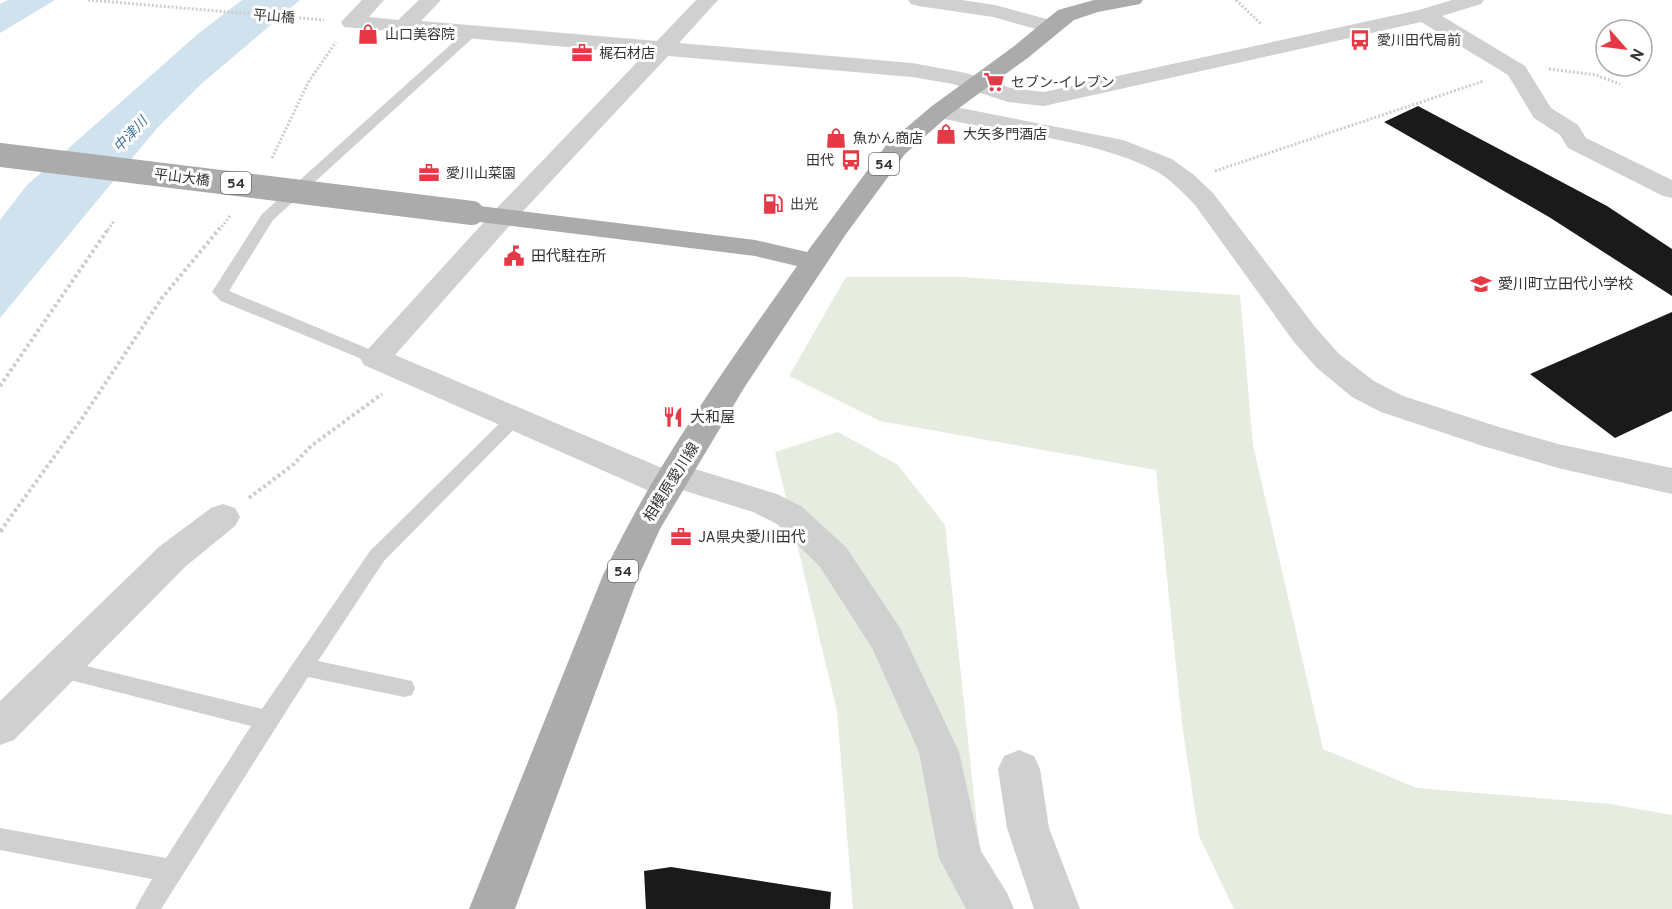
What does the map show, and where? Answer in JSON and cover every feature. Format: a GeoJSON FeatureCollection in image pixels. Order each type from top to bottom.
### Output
{"type":"FeatureCollection","features":[{"type":"Feature","properties":{"kind":"main road","name":"54"},"geometry":{"type":"LineString","coordinates":[[503,217],[755,248],[814,262],[866,187],[896,149],[940,111],[975,84],[1012,60],[1050,27],[1077,10],[1110,1],[1133,0]]}},
{"type":"Feature","properties":{"kind":"main road","name":"平山大橋"},"geometry":{"type":"LineString","coordinates":[[0,155],[503,217]]}},
{"type":"Feature","properties":{"kind":"main road","name":"相模原愛川線"},"geometry":{"type":"LineString","coordinates":[[492,909],[621,575],[644,525],[733,381],[814,262]]}},
{"type":"Feature","properties":{"kind":"street"},"geometry":{"type":"LineString","coordinates":[[352,22],[374,0]]}},
{"type":"Feature","properties":{"kind":"street"},"geometry":{"type":"LineString","coordinates":[[404,26],[431,0]]}},
{"type":"Feature","properties":{"kind":"street"},"geometry":{"type":"LineString","coordinates":[[708,0],[503,217],[375,358],[515,418],[671,480],[765,503],[789,515],[833,557],[887,639],[939,752],[961,858],[991,909]]}},
{"type":"Feature","properties":{"kind":"street"},"geometry":{"type":"LineString","coordinates":[[918,0],[994,11],[1050,27]]}},
{"type":"Feature","properties":{"kind":"street"},"geometry":{"type":"LineString","coordinates":[[352,22],[912,70],[958,78],[1008,95],[1044,99],[1424,15],[1474,0]]}},
{"type":"Feature","properties":{"kind":"street"},"geometry":{"type":"LineString","coordinates":[[1424,15],[1516,71],[1542,113],[1569,130],[1577,143],[1672,190]]}},
{"type":"Feature","properties":{"kind":"street"},"geometry":{"type":"LineString","coordinates":[[940,111],[1114,145],[1163,164],[1185,180],[1204,199],[1328,361],[1363,389],[1392,404],[1558,456],[1672,481]]}},
{"type":"Feature","properties":{"kind":"street"},"geometry":{"type":"LineString","coordinates":[[0,726],[173,556],[223,517]]}},
{"type":"Feature","properties":{"kind":"street"},"geometry":{"type":"LineString","coordinates":[[1019,769],[1028,828],[1057,909]]}},
{"type":"Feature","properties":{"kind":"lane"},"geometry":{"type":"LineString","coordinates":[[375,358],[227,297],[220,292],[267,217],[472,32]]}},
{"type":"Feature","properties":{"kind":"lane"},"geometry":{"type":"LineString","coordinates":[[147,909],[267,720],[305,667],[377,556],[515,418]]}},
{"type":"Feature","properties":{"kind":"lane"},"geometry":{"type":"LineString","coordinates":[[305,667],[383,681],[404,688]]}},
{"type":"Feature","properties":{"kind":"lane"},"geometry":{"type":"LineString","coordinates":[[58,668],[267,720]]}},
{"type":"Feature","properties":{"kind":"lane"},"geometry":{"type":"LineString","coordinates":[[0,839],[172,871]]}},
{"type":"Feature","properties":{"kind":"path","name":"平山橋"},"geometry":{"type":"LineString","coordinates":[[88,0],[352,22]]}},
{"type":"Feature","properties":{"kind":"path"},"geometry":{"type":"LineString","coordinates":[[268,164],[309,81],[352,22]]}},
{"type":"Feature","properties":{"kind":"path"},"geometry":{"type":"LineString","coordinates":[[1185,180],[1516,71],[1531,68],[1569,69],[1596,75],[1620,84]]}},
{"type":"Feature","properties":{"kind":"path"},"geometry":{"type":"LineString","coordinates":[[0,532],[83,417],[162,298],[234,211]]}},
{"type":"Feature","properties":{"kind":"path"},"geometry":{"type":"LineString","coordinates":[[0,386],[42,323],[72,285],[114,221]]}},
{"type":"Feature","properties":{"kind":"path"},"geometry":{"type":"LineString","coordinates":[[223,517],[294,464],[311,446],[412,372]]}},
{"type":"Feature","properties":{"kind":"shaded area"},"geometry":{"type":"Polygon","coordinates":[[[846,277],[962,277],[1240,295],[1253,445],[1323,749],[1417,788],[1610,804],[1672,815],[1672,909],[1234,909],[1199,836],[1182,724],[1156,470],[880,421],[789,376],[846,277]]]}},
{"type":"Feature","properties":{"kind":"shaded area"},"geometry":{"type":"Polygon","coordinates":[[[838,432],[898,465],[945,525],[986,909],[853,909],[837,711],[775,452],[838,432]]]}},
{"type":"Feature","properties":{"kind":"water"},"geometry":{"type":"Polygon","coordinates":[[[8,0],[55,0],[0,33],[0,4],[8,0]]]}},
{"type":"Feature","properties":{"kind":"water","name":"中津川"},"geometry":{"type":"Polygon","coordinates":[[[242,0],[300,0],[200,85],[158,127],[0,318],[0,220],[27,185],[199,33],[242,0]]]}},
{"type":"Feature","properties":{"kind":"building"},"geometry":{"type":"Polygon","coordinates":[[[1418,106],[1607,206],[1672,249],[1672,296],[1549,217],[1384,122],[1418,106]]]}},
{"type":"Feature","properties":{"kind":"building"},"geometry":{"type":"Polygon","coordinates":[[[1672,312],[1672,411],[1615,438],[1530,374],[1672,312]]]}},
{"type":"Feature","properties":{"kind":"building"},"geometry":{"type":"Polygon","coordinates":[[[671,867],[831,892],[830,909],[646,909],[644,871],[671,867]]]}},
{"type":"Feature","properties":{"kind":"place","name":"山口美容院"},"geometry":{"type":"Point","coordinates":[368,34]}},
{"type":"Feature","properties":{"kind":"place","name":"愛川田代局前"},"geometry":{"type":"Point","coordinates":[1360,40]}},
{"type":"Feature","properties":{"kind":"place","name":"梶石材店"},"geometry":{"type":"Point","coordinates":[582,53]}},
{"type":"Feature","properties":{"kind":"place","name":"セブン-イレブン"},"geometry":{"type":"Point","coordinates":[994,82]}},
{"type":"Feature","properties":{"kind":"place","name":"大矢多門酒店"},"geometry":{"type":"Point","coordinates":[946,134]}},
{"type":"Feature","properties":{"kind":"place","name":"魚かん商店"},"geometry":{"type":"Point","coordinates":[836,138]}},
{"type":"Feature","properties":{"kind":"place","name":"田代"},"geometry":{"type":"Point","coordinates":[851,160]}},
{"type":"Feature","properties":{"kind":"place","name":"愛川山菜園"},"geometry":{"type":"Point","coordinates":[429,173]}},
{"type":"Feature","properties":{"kind":"place","name":"出光"},"geometry":{"type":"Point","coordinates":[773,204]}},
{"type":"Feature","properties":{"kind":"place","name":"田代駐在所"},"geometry":{"type":"Point","coordinates":[514,256]}},
{"type":"Feature","properties":{"kind":"place","name":"愛川町立田代小学校"},"geometry":{"type":"Point","coordinates":[1481,284]}},
{"type":"Feature","properties":{"kind":"place","name":"大和屋"},"geometry":{"type":"Point","coordinates":[673,417]}},
{"type":"Feature","properties":{"kind":"place","name":"JA県央愛川田代"},"geometry":{"type":"Point","coordinates":[681,537]}}]}
